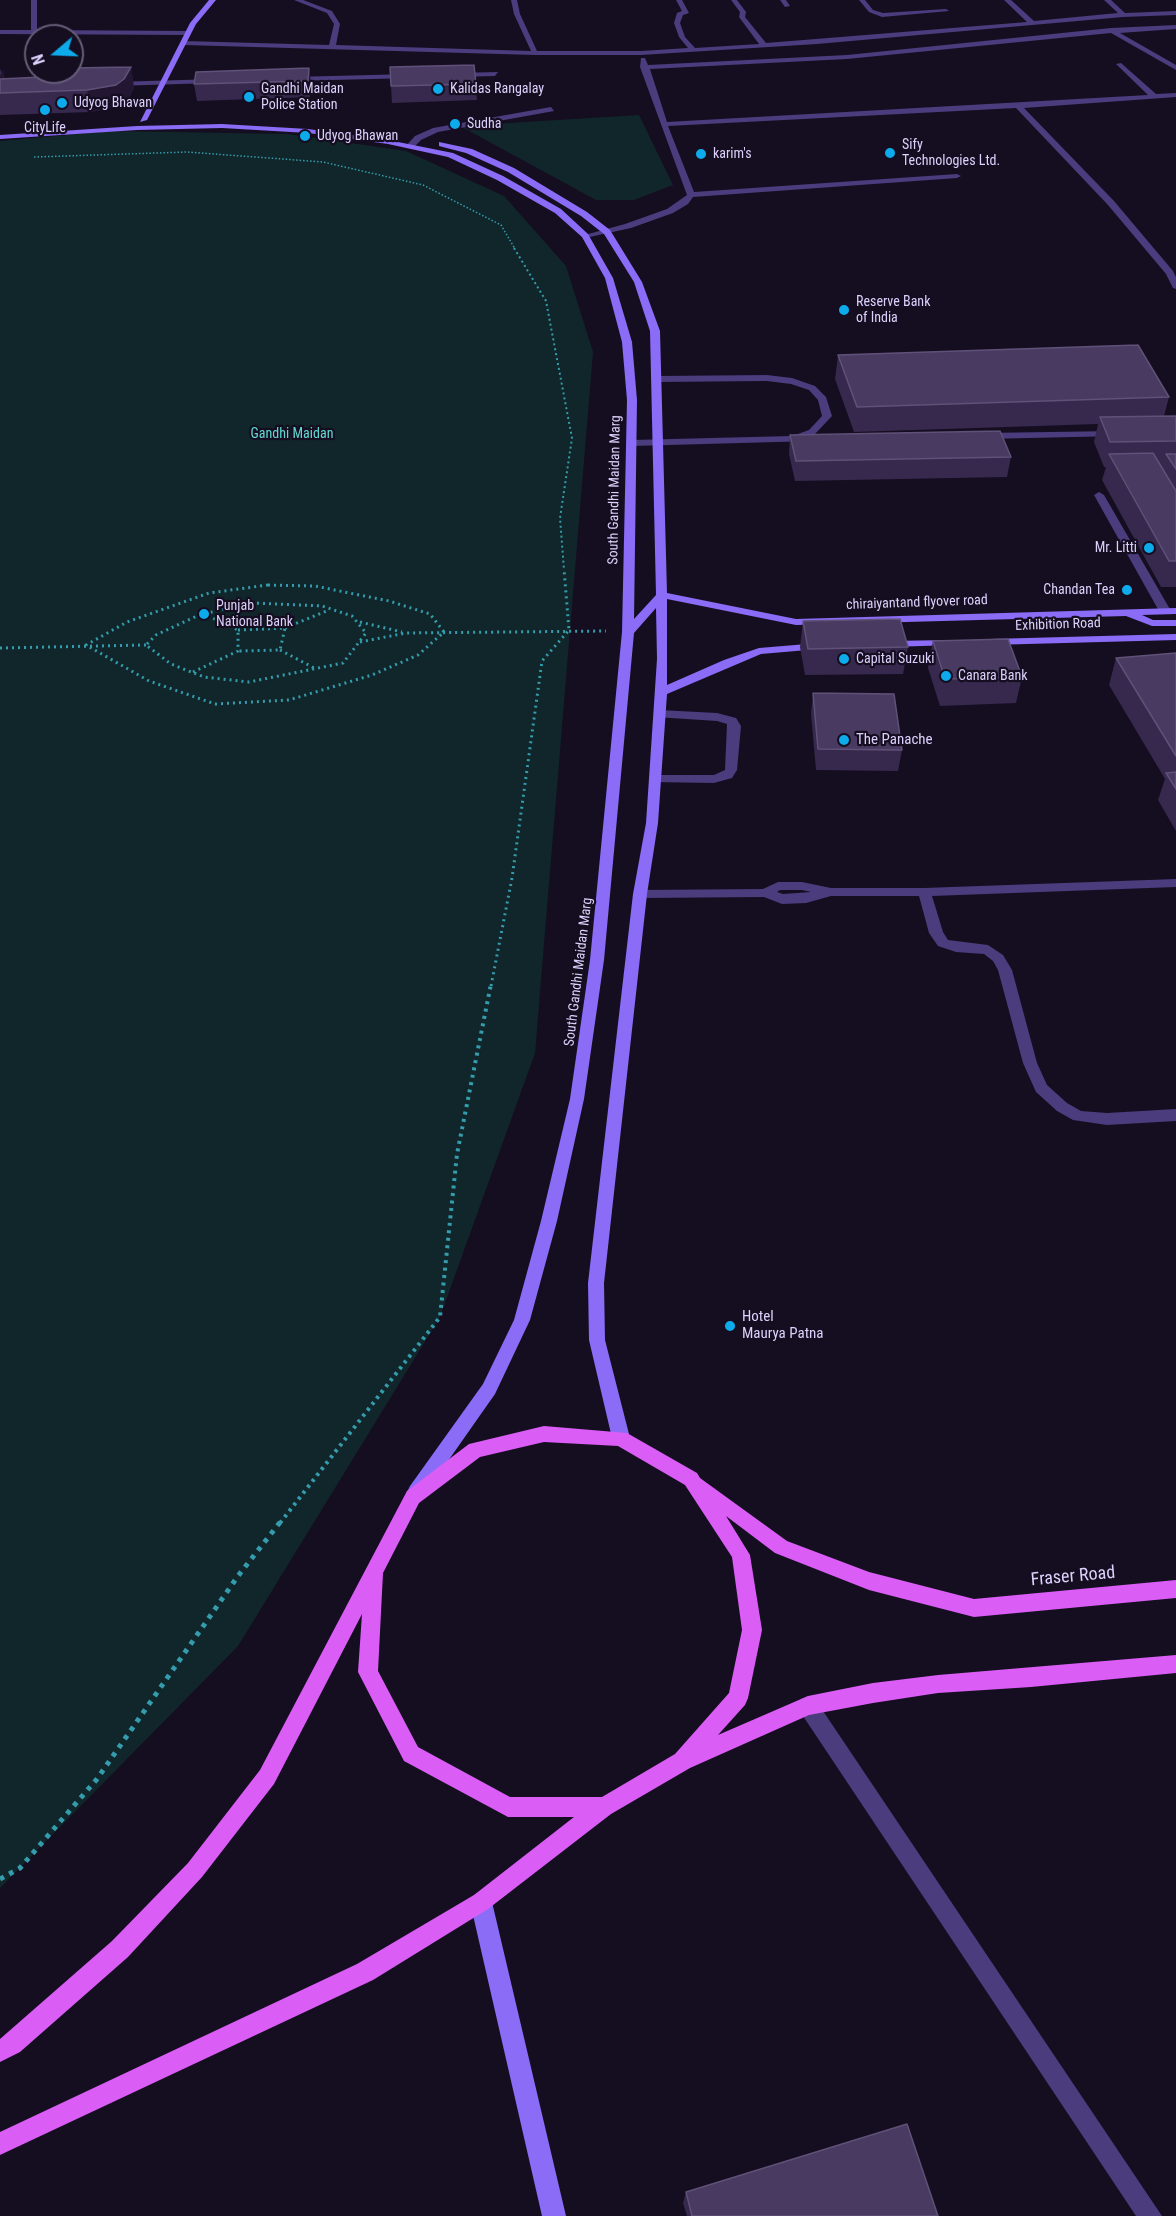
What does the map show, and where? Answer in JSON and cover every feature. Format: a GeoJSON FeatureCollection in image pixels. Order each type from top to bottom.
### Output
{"type":"FeatureCollection","features":[{"type":"Feature","properties":{"kind":"main road"},"geometry":{"type":"LineString","coordinates":[[140,124],[164,83],[193,23],[213,0]]}},
{"type":"Feature","properties":{"kind":"main road"},"geometry":{"type":"LineString","coordinates":[[0,128],[268,120],[418,138],[469,151],[511,170],[567,203],[607,232],[638,282],[656,331],[663,659],[652,823],[640,894],[596,1283],[597,1340],[621,1438],[544,1434],[475,1450],[413,1497],[267,1777],[195,1870],[120,1949],[6,2048]]}},
{"type":"Feature","properties":{"kind":"main road"},"geometry":{"type":"LineString","coordinates":[[0,137],[140,124]]}},
{"type":"Feature","properties":{"kind":"main road","name":"South Gandhi Maidan Marg"},"geometry":{"type":"LineString","coordinates":[[140,124],[308,131],[450,155],[500,178],[558,211],[585,236],[609,278],[627,342],[632,400],[628,632],[595,971],[577,1099],[549,1221],[522,1320],[489,1389],[413,1497]]}},
{"type":"Feature","properties":{"kind":"main road"},"geometry":{"type":"LineString","coordinates":[[628,632],[662,595]]}},
{"type":"Feature","properties":{"kind":"main road","name":"chiraiyantand flyover road"},"geometry":{"type":"LineString","coordinates":[[662,595],[796,622],[1171,611]]}},
{"type":"Feature","properties":{"kind":"main road"},"geometry":{"type":"LineString","coordinates":[[1120,611],[1152,623],[1176,623]]}},
{"type":"Feature","properties":{"kind":"main road"},"geometry":{"type":"LineString","coordinates":[[1125,638],[1152,623]]}},
{"type":"Feature","properties":{"kind":"main road","name":"Exhibition Road"},"geometry":{"type":"LineString","coordinates":[[983,642],[1176,637]]}},
{"type":"Feature","properties":{"kind":"main road"},"geometry":{"type":"LineString","coordinates":[[877,645],[959,643]]}},
{"type":"Feature","properties":{"kind":"main road"},"geometry":{"type":"LineString","coordinates":[[661,692],[728,662],[759,651],[829,646]]}},
{"type":"Feature","properties":{"kind":"main road","name":"Fraser Road"},"geometry":{"type":"LineString","coordinates":[[621,1438],[691,1479],[781,1547],[869,1581],[974,1608],[1176,1589]]}},
{"type":"Feature","properties":{"kind":"main road"},"geometry":{"type":"LineString","coordinates":[[682,1761],[738,1698],[752,1630],[741,1556],[691,1479]]}},
{"type":"Feature","properties":{"kind":"main road"},"geometry":{"type":"LineString","coordinates":[[374,1572],[368,1672],[411,1754],[508,1807],[604,1807]]}},
{"type":"Feature","properties":{"kind":"main road"},"geometry":{"type":"LineString","coordinates":[[0,2144],[365,1972],[481,1902],[604,1807],[682,1761],[808,1706],[873,1692],[938,1684],[1031,1678],[1176,1664]]}},
{"type":"Feature","properties":{"kind":"main road"},"geometry":{"type":"LineString","coordinates":[[481,1902],[554,2216]]}},
{"type":"Feature","properties":{"kind":"street"},"geometry":{"type":"LineString","coordinates":[[34,0],[34,24]]}},
{"type":"Feature","properties":{"kind":"street"},"geometry":{"type":"LineString","coordinates":[[297,0],[330,12],[337,24],[332,47]]}},
{"type":"Feature","properties":{"kind":"street"},"geometry":{"type":"LineString","coordinates":[[514,0],[517,14],[536,53]]}},
{"type":"Feature","properties":{"kind":"street"},"geometry":{"type":"LineString","coordinates":[[679,0],[686,13],[680,13],[677,23],[682,37],[693,50]]}},
{"type":"Feature","properties":{"kind":"street"},"geometry":{"type":"LineString","coordinates":[[734,0],[743,12],[742,17],[764,45]]}},
{"type":"Feature","properties":{"kind":"street"},"geometry":{"type":"LineString","coordinates":[[862,0],[871,11],[882,15],[943,8],[952,17]]}},
{"type":"Feature","properties":{"kind":"street"},"geometry":{"type":"LineString","coordinates":[[1008,0],[1032,22]]}},
{"type":"Feature","properties":{"kind":"street"},"geometry":{"type":"LineString","coordinates":[[1107,0],[1123,15]]}},
{"type":"Feature","properties":{"kind":"street"},"geometry":{"type":"LineString","coordinates":[[184,43],[536,53],[641,52],[764,45],[961,25],[1176,13]]}},
{"type":"Feature","properties":{"kind":"street"},"geometry":{"type":"LineString","coordinates":[[1094,17],[1112,31],[1176,68]]}},
{"type":"Feature","properties":{"kind":"street"},"geometry":{"type":"LineString","coordinates":[[644,67],[847,57],[1112,31],[1176,27]]}},
{"type":"Feature","properties":{"kind":"street"},"geometry":{"type":"LineString","coordinates":[[0,32],[24,31]]}},
{"type":"Feature","properties":{"kind":"street"},"geometry":{"type":"LineString","coordinates":[[84,32],[188,33]]}},
{"type":"Feature","properties":{"kind":"street"},"geometry":{"type":"LineString","coordinates":[[641,52],[644,67],[691,195]]}},
{"type":"Feature","properties":{"kind":"street"},"geometry":{"type":"LineString","coordinates":[[1119,64],[1154,96]]}},
{"type":"Feature","properties":{"kind":"street"},"geometry":{"type":"LineString","coordinates":[[451,75],[495,74]]}},
{"type":"Feature","properties":{"kind":"street"},"geometry":{"type":"LineString","coordinates":[[281,79],[418,75]]}},
{"type":"Feature","properties":{"kind":"street"},"geometry":{"type":"LineString","coordinates":[[106,84],[222,81]]}},
{"type":"Feature","properties":{"kind":"street"},"geometry":{"type":"LineString","coordinates":[[664,124],[1018,106],[1176,95]]}},
{"type":"Feature","properties":{"kind":"street"},"geometry":{"type":"LineString","coordinates":[[1018,106],[1173,272],[1176,286]]}},
{"type":"Feature","properties":{"kind":"street"},"geometry":{"type":"LineString","coordinates":[[409,147],[418,138],[436,130],[551,109]]}},
{"type":"Feature","properties":{"kind":"street"},"geometry":{"type":"LineString","coordinates":[[691,195],[957,176]]}},
{"type":"Feature","properties":{"kind":"street"},"geometry":{"type":"LineString","coordinates":[[585,236],[607,232],[670,211],[686,202],[691,195]]}},
{"type":"Feature","properties":{"kind":"street"},"geometry":{"type":"LineString","coordinates":[[657,379],[767,378],[792,381],[812,388],[823,399],[827,416],[812,432],[788,440]]}},
{"type":"Feature","properties":{"kind":"street"},"geometry":{"type":"LineString","coordinates":[[976,436],[1129,434]]}},
{"type":"Feature","properties":{"kind":"street"},"geometry":{"type":"LineString","coordinates":[[632,443],[824,439]]}},
{"type":"Feature","properties":{"kind":"street"},"geometry":{"type":"LineString","coordinates":[[1099,495],[1171,611]]}},
{"type":"Feature","properties":{"kind":"street"},"geometry":{"type":"LineString","coordinates":[[655,779],[714,779],[728,775],[731,770],[735,726],[732,721],[717,717],[659,714]]}},
{"type":"Feature","properties":{"kind":"street"},"geometry":{"type":"LineString","coordinates":[[640,894],[765,893],[782,899],[806,898],[831,892],[924,892],[1176,883]]}},
{"type":"Feature","properties":{"kind":"street"},"geometry":{"type":"LineString","coordinates":[[924,892],[936,933],[943,942],[956,947],[988,950],[998,958],[1005,970],[1030,1063],[1041,1088],[1078,1116],[1097,1118],[1176,1115]]}},
{"type":"Feature","properties":{"kind":"street"},"geometry":{"type":"LineString","coordinates":[[808,1706],[1149,2216]]}},
{"type":"Feature","properties":{"kind":"path"},"geometry":{"type":"LineString","coordinates":[[0,1879],[20,1868],[97,1779],[238,1576],[440,1317],[457,1154],[512,878],[542,661],[569,630],[560,518],[572,438],[546,301],[501,225],[423,185],[323,162],[187,152],[29,158]]}},
{"type":"Feature","properties":{"kind":"path"},"geometry":{"type":"LineString","coordinates":[[86,645],[127,622],[209,593],[268,585],[315,586],[389,601],[430,614],[444,632]]}},
{"type":"Feature","properties":{"kind":"path"},"geometry":{"type":"LineString","coordinates":[[0,648],[147,645],[171,664],[192,673],[204,677],[249,682],[343,663],[366,633],[352,616],[330,609],[291,603],[251,603],[204,614],[156,635],[147,645]]}},
{"type":"Feature","properties":{"kind":"path"},"geometry":{"type":"LineString","coordinates":[[204,614],[238,630],[285,628],[330,609]]}},
{"type":"Feature","properties":{"kind":"path"},"geometry":{"type":"LineString","coordinates":[[359,622],[406,633]]}},
{"type":"Feature","properties":{"kind":"path"},"geometry":{"type":"LineString","coordinates":[[280,650],[285,628]]}},
{"type":"Feature","properties":{"kind":"path"},"geometry":{"type":"LineString","coordinates":[[238,630],[238,651]]}},
{"type":"Feature","properties":{"kind":"path"},"geometry":{"type":"LineString","coordinates":[[360,642],[406,633],[569,630],[628,632]]}},
{"type":"Feature","properties":{"kind":"path"},"geometry":{"type":"LineString","coordinates":[[86,645],[149,681],[215,704],[289,700],[372,675],[418,655],[444,632]]}},
{"type":"Feature","properties":{"kind":"path"},"geometry":{"type":"LineString","coordinates":[[192,673],[238,651],[280,650],[316,669]]}},
{"type":"Feature","properties":{"kind":"green space"},"geometry":{"type":"Polygon","coordinates":[[[639,115],[673,185],[634,200],[596,200],[460,126],[639,115]]]}},
{"type":"Feature","properties":{"kind":"green space","name":"Gandhi Maidan"},"geometry":{"type":"Polygon","coordinates":[[[112,131],[287,134],[406,151],[504,196],[566,266],[593,352],[535,1053],[440,1317],[238,1646],[0,1888],[0,141],[112,131]]]}},
{"type":"Feature","properties":{"kind":"building"},"geometry":{"type":"Polygon","coordinates":[[[474,65],[476,84],[391,86],[390,67],[474,65]]]}},
{"type":"Feature","properties":{"kind":"building"},"geometry":{"type":"Polygon","coordinates":[[[131,67],[124,79],[116,85],[87,90],[0,93],[0,79],[24,78],[24,84],[84,84],[84,68],[131,67]]]}},
{"type":"Feature","properties":{"kind":"building"},"geometry":{"type":"Polygon","coordinates":[[[309,68],[308,81],[194,84],[196,72],[309,68]]]}},
{"type":"Feature","properties":{"kind":"building"},"geometry":{"type":"Polygon","coordinates":[[[1138,345],[1169,397],[857,407],[838,355],[1138,345]]]}},
{"type":"Feature","properties":{"kind":"building"},"geometry":{"type":"Polygon","coordinates":[[[1176,416],[1176,441],[1110,442],[1100,417],[1176,416]]]}},
{"type":"Feature","properties":{"kind":"building"},"geometry":{"type":"Polygon","coordinates":[[[1000,431],[1011,457],[796,461],[790,435],[1000,431]]]}},
{"type":"Feature","properties":{"kind":"building"},"geometry":{"type":"Polygon","coordinates":[[[1153,453],[1176,491],[1176,561],[1169,561],[1109,454],[1153,453]]]}},
{"type":"Feature","properties":{"kind":"building"},"geometry":{"type":"Polygon","coordinates":[[[1166,454],[1176,454],[1176,469],[1166,454]]]}},
{"type":"Feature","properties":{"kind":"building"},"geometry":{"type":"Polygon","coordinates":[[[900,619],[908,647],[808,649],[803,621],[900,619]]]}},
{"type":"Feature","properties":{"kind":"building"},"geometry":{"type":"Polygon","coordinates":[[[1008,639],[1022,677],[945,679],[933,641],[1008,639]]]}},
{"type":"Feature","properties":{"kind":"building"},"geometry":{"type":"Polygon","coordinates":[[[1176,653],[1176,756],[1116,658],[1176,653]]]}},
{"type":"Feature","properties":{"kind":"building"},"geometry":{"type":"Polygon","coordinates":[[[813,693],[894,694],[902,750],[818,749],[813,693]]]}},
{"type":"Feature","properties":{"kind":"building"},"geometry":{"type":"Polygon","coordinates":[[[1176,772],[1176,789],[1166,773],[1176,772]]]}},
{"type":"Feature","properties":{"kind":"building"},"geometry":{"type":"Polygon","coordinates":[[[907,2124],[938,2216],[692,2216],[686,2192],[907,2124]]]}},
{"type":"Feature","properties":{"kind":"place","name":"Kalidas Rangalay"},"geometry":{"type":"Point","coordinates":[438,89]}},
{"type":"Feature","properties":{"kind":"place","name":"Gandhi Maidan Police Station"},"geometry":{"type":"Point","coordinates":[249,97]}},
{"type":"Feature","properties":{"kind":"place","name":"Udyog Bhavan"},"geometry":{"type":"Point","coordinates":[62,103]}},
{"type":"Feature","properties":{"kind":"place","name":"CityLife"},"geometry":{"type":"Point","coordinates":[45,110]}},
{"type":"Feature","properties":{"kind":"place","name":"Sudha"},"geometry":{"type":"Point","coordinates":[455,124]}},
{"type":"Feature","properties":{"kind":"place","name":"Udyog Bhawan"},"geometry":{"type":"Point","coordinates":[305,136]}},
{"type":"Feature","properties":{"kind":"place","name":"Sify Technologies Ltd."},"geometry":{"type":"Point","coordinates":[890,153]}},
{"type":"Feature","properties":{"kind":"place","name":"karim's"},"geometry":{"type":"Point","coordinates":[701,154]}},
{"type":"Feature","properties":{"kind":"place","name":"Reserve Bank of India"},"geometry":{"type":"Point","coordinates":[844,310]}},
{"type":"Feature","properties":{"kind":"place","name":"Mr. Litti"},"geometry":{"type":"Point","coordinates":[1149,548]}},
{"type":"Feature","properties":{"kind":"place","name":"Chandan Tea"},"geometry":{"type":"Point","coordinates":[1127,590]}},
{"type":"Feature","properties":{"kind":"place","name":"Punjab National Bank"},"geometry":{"type":"Point","coordinates":[204,614]}},
{"type":"Feature","properties":{"kind":"place","name":"Capital Suzuki"},"geometry":{"type":"Point","coordinates":[844,659]}},
{"type":"Feature","properties":{"kind":"place","name":"Canara Bank"},"geometry":{"type":"Point","coordinates":[946,676]}},
{"type":"Feature","properties":{"kind":"place","name":"The Panache"},"geometry":{"type":"Point","coordinates":[844,740]}},
{"type":"Feature","properties":{"kind":"place","name":"Hotel Maurya Patna"},"geometry":{"type":"Point","coordinates":[730,1326]}}]}
